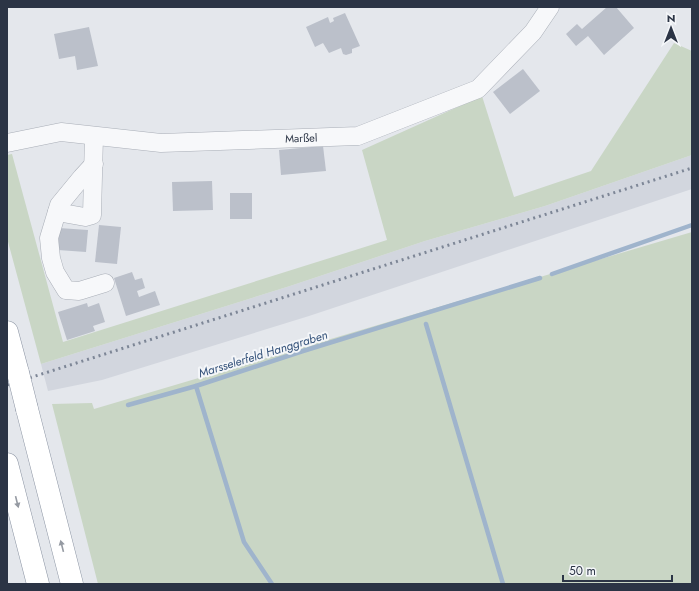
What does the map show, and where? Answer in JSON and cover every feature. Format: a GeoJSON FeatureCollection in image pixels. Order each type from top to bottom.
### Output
{"type":"FeatureCollection","features":[{"type":"Feature","properties":{"kind":"highway"},"geometry":{"type":"LineString","coordinates":[[7,332],[72,584]]}},
{"type":"Feature","properties":{"kind":"highway"},"geometry":{"type":"LineString","coordinates":[[7,464],[38,584]]}},
{"type":"Feature","properties":{"kind":"street","name":"Marßel"},"geometry":{"type":"LineString","coordinates":[[7,143],[61,132],[161,143],[358,136],[478,89],[532,32],[550,7]]}},
{"type":"Feature","properties":{"kind":"street"},"geometry":{"type":"LineString","coordinates":[[57,212],[85,217],[92,216],[94,136]]}},
{"type":"Feature","properties":{"kind":"street"},"geometry":{"type":"LineString","coordinates":[[94,164],[59,205],[49,238],[51,258],[55,272],[66,290],[79,291],[105,283]]}},
{"type":"Feature","properties":{"kind":"shaded area"},"geometry":{"type":"Polygon","coordinates":[[[692,155],[692,189],[309,316],[102,380],[48,391],[41,364],[290,286],[425,241],[545,206],[692,155]]]}},
{"type":"Feature","properties":{"kind":"green space"},"geometry":{"type":"Polygon","coordinates":[[[674,43],[692,51],[692,155],[545,206],[425,241],[290,286],[41,364],[7,238],[7,155],[12,154],[63,342],[387,240],[362,150],[482,96],[514,197],[591,171],[674,43]]]}},
{"type":"Feature","properties":{"kind":"green space"},"geometry":{"type":"Polygon","coordinates":[[[692,232],[692,584],[98,584],[52,404],[92,403],[94,409],[692,232]]]}},
{"type":"Feature","properties":{"kind":"building"},"geometry":{"type":"Polygon","coordinates":[[[607,7],[616,7],[634,28],[604,55],[588,36],[576,46],[566,34],[577,24],[582,29],[607,7]]]}},
{"type":"Feature","properties":{"kind":"building"},"geometry":{"type":"Polygon","coordinates":[[[345,13],[360,46],[352,49],[352,53],[346,55],[343,54],[341,48],[329,53],[323,43],[315,47],[306,27],[328,17],[330,23],[334,21],[333,18],[345,13]]]}},
{"type":"Feature","properties":{"kind":"building"},"geometry":{"type":"Polygon","coordinates":[[[89,27],[98,66],[77,70],[75,56],[59,59],[54,34],[89,27]]]}},
{"type":"Feature","properties":{"kind":"building"},"geometry":{"type":"Polygon","coordinates":[[[523,69],[540,91],[510,114],[493,92],[523,69]]]}},
{"type":"Feature","properties":{"kind":"building"},"geometry":{"type":"Polygon","coordinates":[[[323,146],[326,171],[281,175],[279,150],[323,146]]]}},
{"type":"Feature","properties":{"kind":"building"},"geometry":{"type":"Polygon","coordinates":[[[212,181],[213,210],[173,211],[172,182],[212,181]]]}},
{"type":"Feature","properties":{"kind":"building"},"geometry":{"type":"Polygon","coordinates":[[[230,193],[252,193],[252,219],[230,219],[230,193]]]}},
{"type":"Feature","properties":{"kind":"building"},"geometry":{"type":"Polygon","coordinates":[[[99,225],[121,227],[117,264],[95,262],[99,225]]]}},
{"type":"Feature","properties":{"kind":"building"},"geometry":{"type":"Polygon","coordinates":[[[59,228],[88,230],[86,252],[58,250],[59,228]]]}},
{"type":"Feature","properties":{"kind":"building"},"geometry":{"type":"Polygon","coordinates":[[[132,272],[135,280],[142,278],[145,288],[137,291],[139,297],[155,291],[160,305],[126,316],[114,278],[132,272]]]}},
{"type":"Feature","properties":{"kind":"building"},"geometry":{"type":"Polygon","coordinates":[[[87,303],[88,307],[99,303],[105,322],[93,326],[95,331],[67,340],[58,312],[87,303]]]}},
{"type":"Feature","properties":{"kind":"waterway","name":"Marsselerfeld Hanggraben"},"geometry":{"type":"LineString","coordinates":[[552,274],[692,225]]}},
{"type":"Feature","properties":{"kind":"waterway","name":"Marsselerfeld Hanggraben"},"geometry":{"type":"LineString","coordinates":[[272,584],[244,542],[196,386],[303,351],[540,278]]}},
{"type":"Feature","properties":{"kind":"waterway"},"geometry":{"type":"LineString","coordinates":[[426,324],[503,584]]}},
{"type":"Feature","properties":{"kind":"waterway"},"geometry":{"type":"LineString","coordinates":[[128,405],[196,386]]}},
{"type":"Feature","properties":{"kind":"railway"},"geometry":{"type":"LineString","coordinates":[[7,385],[692,168]]}}]}
